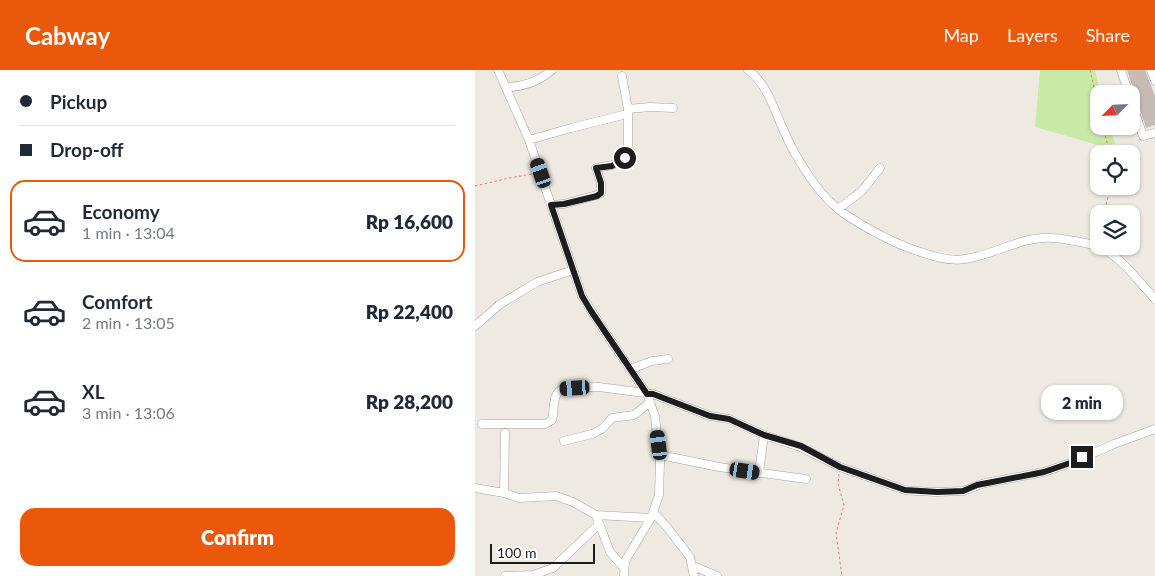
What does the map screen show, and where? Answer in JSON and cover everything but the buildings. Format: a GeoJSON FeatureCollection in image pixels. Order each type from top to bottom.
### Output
{"type":"FeatureCollection","features":[{"type":"Feature","properties":{"kind":"street"},"geometry":{"type":"LineString","coordinates":[[498,70],[529,140],[582,296],[647,394],[655,416],[660,455],[660,486],[653,515],[625,561],[624,572]]}},
{"type":"Feature","properties":{"kind":"street"},"geometry":{"type":"LineString","coordinates":[[506,86],[521,87],[530,84],[545,77],[552,70]]}},
{"type":"Feature","properties":{"kind":"street"},"geometry":{"type":"LineString","coordinates":[[748,70],[762,83],[793,150],[811,177],[838,209],[890,240],[945,258],[963,260],[1029,240],[1051,238],[1090,244]]}},
{"type":"Feature","properties":{"kind":"street"},"geometry":{"type":"LineString","coordinates":[[1121,70],[1126,85]]}},
{"type":"Feature","properties":{"kind":"street"},"geometry":{"type":"LineString","coordinates":[[1151,70],[1155,81]]}},
{"type":"Feature","properties":{"kind":"street"},"geometry":{"type":"LineString","coordinates":[[551,205],[591,197],[601,193],[601,183],[596,168],[612,166],[628,155],[628,111],[622,76]]}},
{"type":"Feature","properties":{"kind":"street"},"geometry":{"type":"LineString","coordinates":[[529,140],[628,111],[650,107],[673,108]]}},
{"type":"Feature","properties":{"kind":"street"},"geometry":{"type":"LineString","coordinates":[[1140,127],[1143,136],[1155,133]]}},
{"type":"Feature","properties":{"kind":"street"},"geometry":{"type":"LineString","coordinates":[[838,209],[862,191],[880,168]]}},
{"type":"Feature","properties":{"kind":"street"},"geometry":{"type":"LineString","coordinates":[[1111,255],[1155,299]]}},
{"type":"Feature","properties":{"kind":"street"},"geometry":{"type":"LineString","coordinates":[[475,326],[499,305],[537,282],[573,270]]}},
{"type":"Feature","properties":{"kind":"street"},"geometry":{"type":"LineString","coordinates":[[631,368],[651,361],[668,359]]}},
{"type":"Feature","properties":{"kind":"street"},"geometry":{"type":"LineString","coordinates":[[481,424],[545,424],[552,420],[556,394],[565,388],[599,387],[653,394],[710,416],[729,419],[764,435],[801,446],[840,467],[905,490],[955,492],[977,485],[1044,472],[1155,429]]}},
{"type":"Feature","properties":{"kind":"street"},"geometry":{"type":"LineString","coordinates":[[563,441],[592,434],[601,429],[612,418],[634,416],[650,402]]}},
{"type":"Feature","properties":{"kind":"street"},"geometry":{"type":"LineString","coordinates":[[504,493],[505,433]]}},
{"type":"Feature","properties":{"kind":"street"},"geometry":{"type":"LineString","coordinates":[[759,473],[764,435]]}},
{"type":"Feature","properties":{"kind":"street"},"geometry":{"type":"LineString","coordinates":[[660,455],[759,473],[806,479]]}},
{"type":"Feature","properties":{"kind":"street"},"geometry":{"type":"LineString","coordinates":[[475,488],[504,493],[519,498],[555,496],[573,502],[596,515],[653,515],[667,527],[690,557],[693,566],[693,576]]}},
{"type":"Feature","properties":{"kind":"street"},"geometry":{"type":"LineString","coordinates":[[596,515],[610,552],[624,572]]}},
{"type":"Feature","properties":{"kind":"street"},"geometry":{"type":"LineString","coordinates":[[505,576],[533,575],[553,568],[599,524]]}},
{"type":"Feature","properties":{"kind":"street"},"geometry":{"type":"LineString","coordinates":[[693,566],[717,576]]}},
{"type":"Feature","properties":{"kind":"path"},"geometry":{"type":"LineString","coordinates":[[1090,70],[1093,85]]}},
{"type":"Feature","properties":{"kind":"path"},"geometry":{"type":"LineString","coordinates":[[475,186],[541,173]]}},
{"type":"Feature","properties":{"kind":"path"},"geometry":{"type":"LineString","coordinates":[[840,467],[838,484],[844,505],[835,533],[842,576]]}},
{"type":"Feature","properties":{"kind":"green space"},"geometry":{"type":"Polygon","coordinates":[[[1040,70],[1095,70],[1099,85],[1090,85],[1090,135],[1112,135],[1115,144],[1098,145],[1035,127],[1040,70]]]}},
{"type":"Feature","properties":{"kind":"route"},"geometry":{"type":"LineString","coordinates":[[625,158],[612,166],[596,168],[595,171],[602,189],[601,193],[597,196],[564,204],[551,205],[582,296],[647,394],[653,394],[713,417],[729,419],[764,435],[801,446],[840,467],[905,490],[963,491],[985,483],[1044,472],[1082,457]]}}]}
